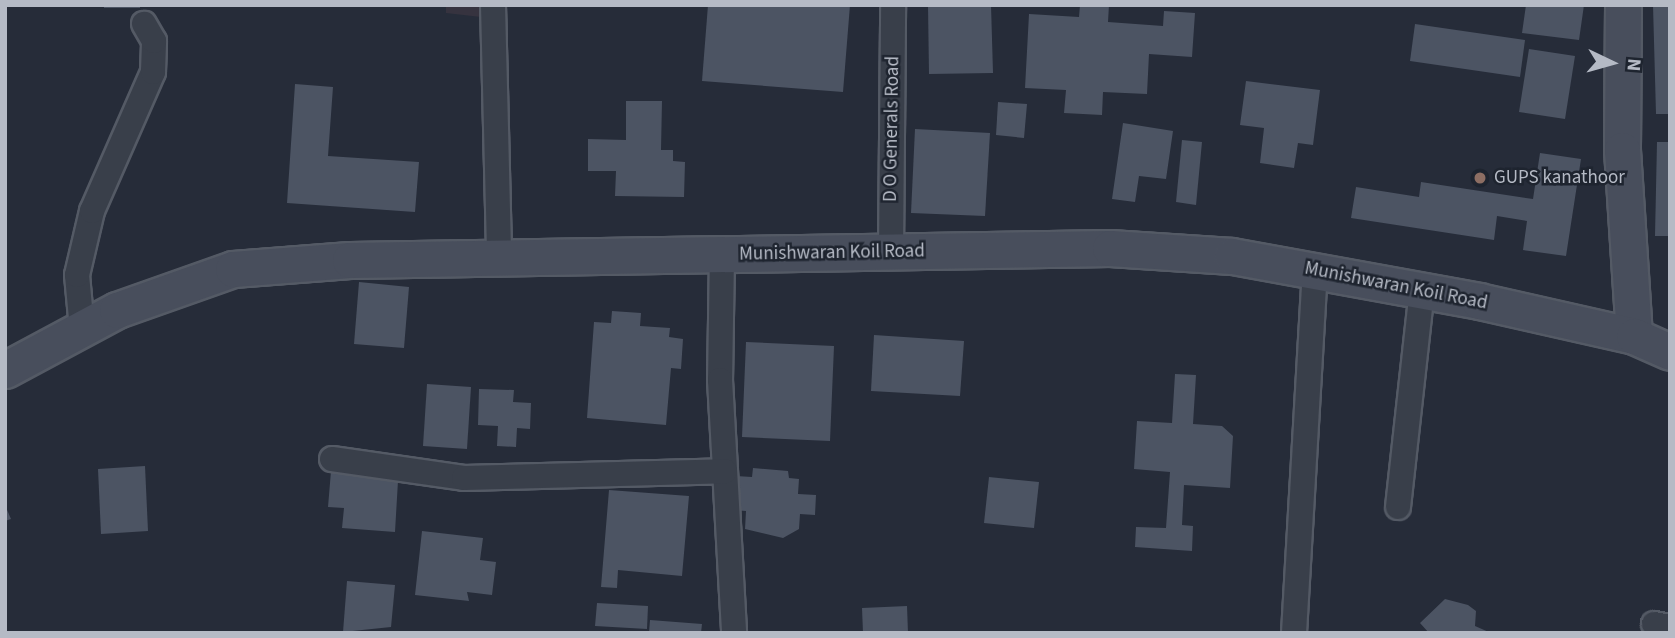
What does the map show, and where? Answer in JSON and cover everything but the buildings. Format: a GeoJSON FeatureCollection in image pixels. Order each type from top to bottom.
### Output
{"type":"FeatureCollection","features":[{"type":"Feature","properties":{"kind":"main road"},"geometry":{"type":"LineString","coordinates":[[1623,5],[1622,150],[1634,336]]}},
{"type":"Feature","properties":{"kind":"main road","name":"Munishwaran Koil Road"},"geometry":{"type":"LineString","coordinates":[[5,370],[82,329],[233,269],[499,258],[1110,248],[1232,256],[1315,271],[1634,336],[1670,352]]}},
{"type":"Feature","properties":{"kind":"street"},"geometry":{"type":"LineString","coordinates":[[494,5],[499,258]]}},
{"type":"Feature","properties":{"kind":"street","name":"D O Generals Road"},"geometry":{"type":"LineString","coordinates":[[891,252],[893,5]]}},
{"type":"Feature","properties":{"kind":"street"},"geometry":{"type":"LineString","coordinates":[[82,329],[77,275],[92,211],[153,72],[154,41],[144,24]]}},
{"type":"Feature","properties":{"kind":"street"},"geometry":{"type":"LineString","coordinates":[[722,255],[725,471],[734,633]]}},
{"type":"Feature","properties":{"kind":"street"},"geometry":{"type":"LineString","coordinates":[[1294,633],[1315,271]]}},
{"type":"Feature","properties":{"kind":"street"},"geometry":{"type":"LineString","coordinates":[[1398,507],[1422,291]]}},
{"type":"Feature","properties":{"kind":"street"},"geometry":{"type":"LineString","coordinates":[[332,459],[464,478],[725,471]]}},
{"type":"Feature","properties":{"kind":"shaded area"},"geometry":{"type":"Polygon","coordinates":[[[446,5],[481,5],[481,17],[446,13],[446,5]]]}},
{"type":"Feature","properties":{"kind":"place","name":"GUPS kanathoor"},"geometry":{"type":"Point","coordinates":[1480,178]}}]}
